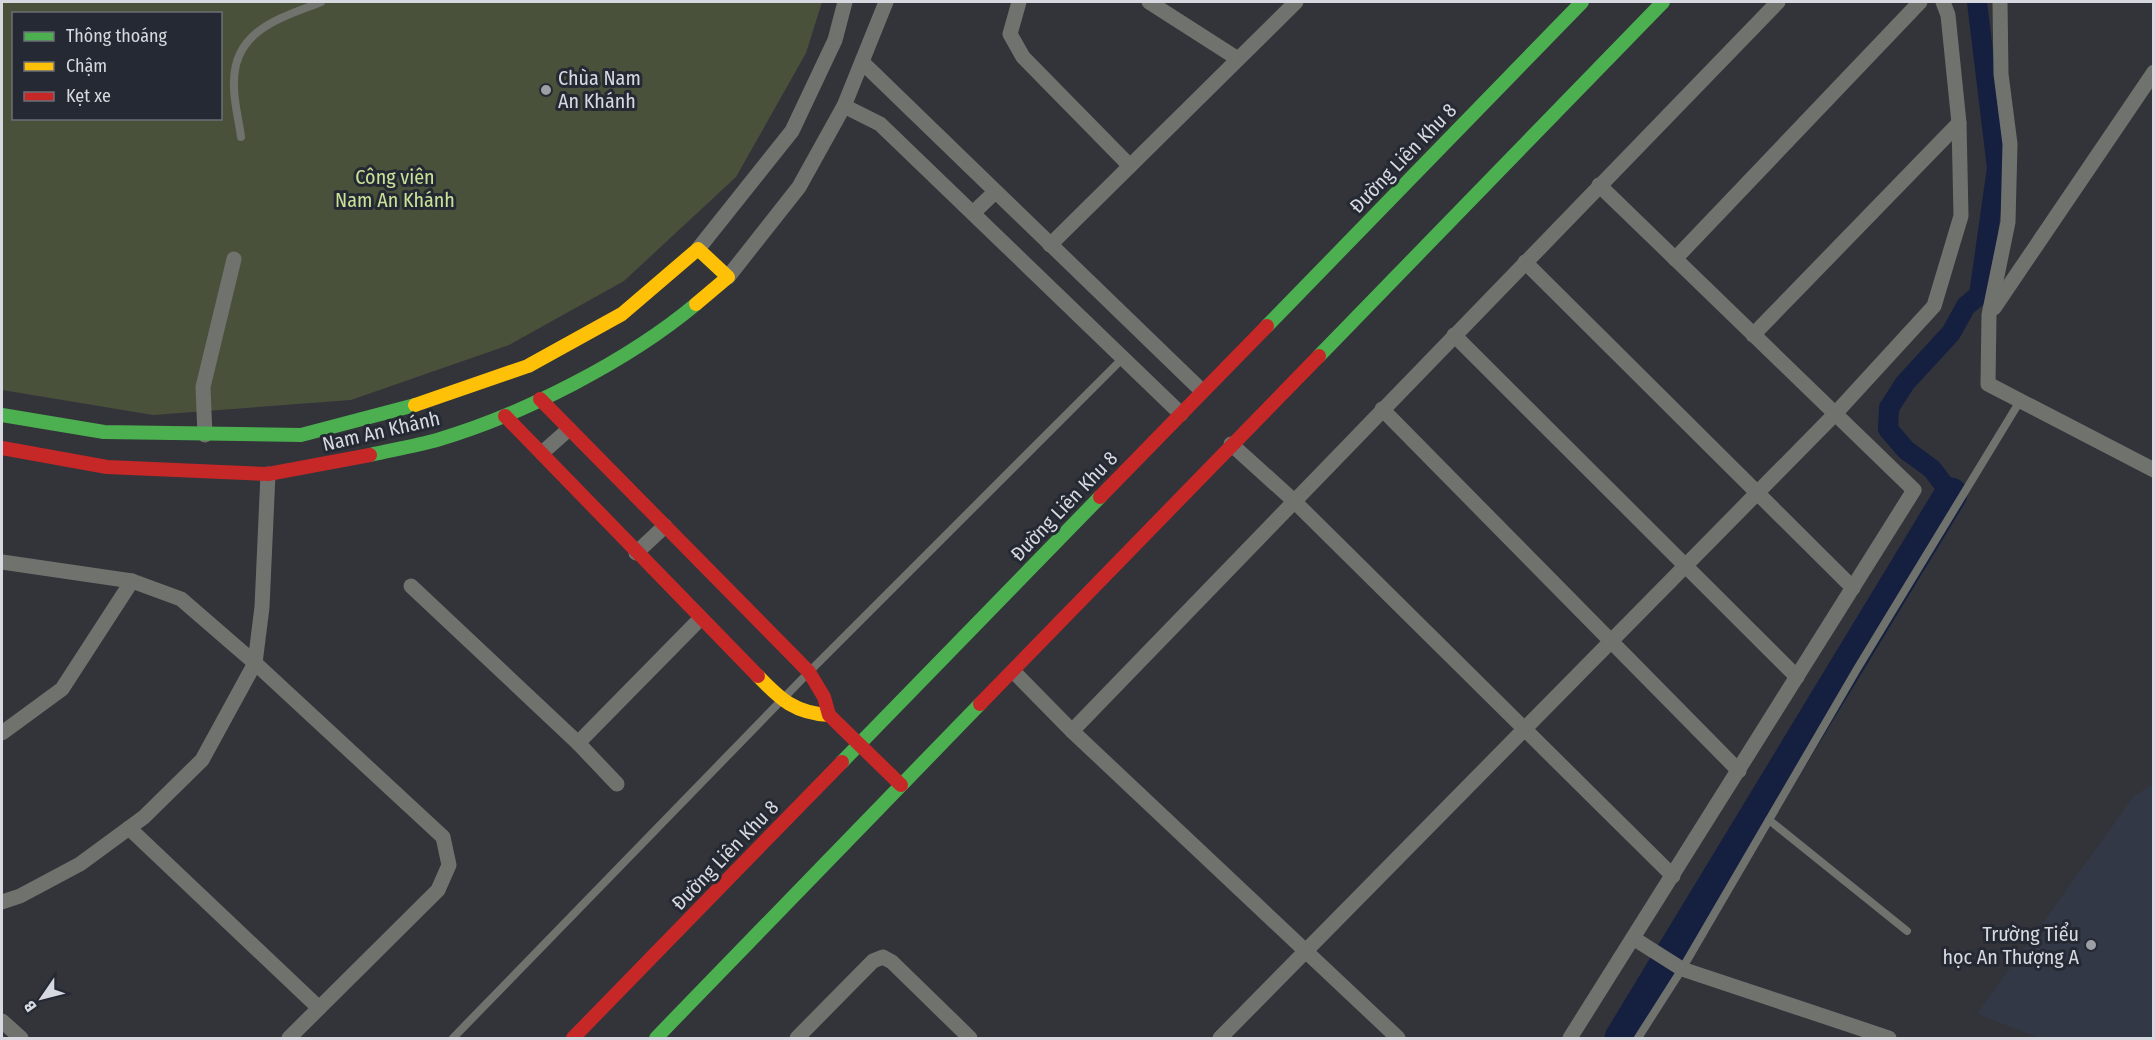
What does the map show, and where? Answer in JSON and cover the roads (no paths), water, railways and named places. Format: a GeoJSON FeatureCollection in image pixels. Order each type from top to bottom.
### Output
{"type":"FeatureCollection","features":[{"type":"Feature","properties":{"kind":"street"},"geometry":{"type":"LineString","coordinates":[[845,2],[835,40],[792,131],[698,249],[728,277],[799,187],[844,106],[886,2]]}},
{"type":"Feature","properties":{"kind":"street"},"geometry":{"type":"LineString","coordinates":[[1019,2],[1010,34],[1023,57],[1130,166]]}},
{"type":"Feature","properties":{"kind":"street"},"geometry":{"type":"LineString","coordinates":[[1149,2],[1238,59]]}},
{"type":"Feature","properties":{"kind":"street"},"geometry":{"type":"LineString","coordinates":[[1050,245],[1296,2]]}},
{"type":"Feature","properties":{"kind":"street","name":"Đường Liên Khu 8"},"geometry":{"type":"LineString","coordinates":[[573,1038],[1582,2]]}},
{"type":"Feature","properties":{"kind":"street"},"geometry":{"type":"LineString","coordinates":[[656,1038],[1663,2]]}},
{"type":"Feature","properties":{"kind":"street"},"geometry":{"type":"LineString","coordinates":[[1072,731],[1293,500],[1778,2]]}},
{"type":"Feature","properties":{"kind":"street"},"geometry":{"type":"LineString","coordinates":[[1675,259],[1920,2]]}},
{"type":"Feature","properties":{"kind":"street"},"geometry":{"type":"LineString","coordinates":[[1220,1038],[1757,494],[1834,415],[1934,306],[1961,216],[1959,123],[1948,15],[1942,2]]}},
{"type":"Feature","properties":{"kind":"street"},"geometry":{"type":"LineString","coordinates":[[2000,2],[2001,74],[2010,144],[2008,222],[1989,315],[1988,384],[2154,470]]}},
{"type":"Feature","properties":{"kind":"street"},"geometry":{"type":"LineString","coordinates":[[862,62],[1202,391]]}},
{"type":"Feature","properties":{"kind":"street"},"geometry":{"type":"LineString","coordinates":[[1989,315],[2154,72]]}},
{"type":"Feature","properties":{"kind":"street"},"geometry":{"type":"LineString","coordinates":[[844,106],[880,124],[1180,414]]}},
{"type":"Feature","properties":{"kind":"street"},"geometry":{"type":"LineString","coordinates":[[1752,335],[1959,123]]}},
{"type":"Feature","properties":{"kind":"street"},"geometry":{"type":"LineString","coordinates":[[1570,1038],[1914,490],[1599,185]]}},
{"type":"Feature","properties":{"kind":"street"},"geometry":{"type":"LineString","coordinates":[[973,213],[995,192]]}},
{"type":"Feature","properties":{"kind":"street","name":"Nam An Khánh"},"geometry":{"type":"LineString","coordinates":[[2,415],[104,432],[301,435],[413,406],[528,366],[622,314],[698,249]]}},
{"type":"Feature","properties":{"kind":"street"},"geometry":{"type":"LineString","coordinates":[[205,435],[203,387],[234,259]]}},
{"type":"Feature","properties":{"kind":"street"},"geometry":{"type":"LineString","coordinates":[[1525,262],[1853,588]]}},
{"type":"Feature","properties":{"kind":"street","name":"Nam An Khánh"},"geometry":{"type":"LineString","coordinates":[[2,448],[107,467],[268,474],[344,461],[437,440],[505,416],[609,363],[678,319],[728,277]]}},
{"type":"Feature","properties":{"kind":"street"},"geometry":{"type":"LineString","coordinates":[[1454,335],[1797,677]]}},
{"type":"Feature","properties":{"kind":"street"},"geometry":{"type":"LineString","coordinates":[[540,399],[809,672],[824,697],[829,715],[901,785]]}},
{"type":"Feature","properties":{"kind":"street"},"geometry":{"type":"LineString","coordinates":[[1382,409],[1739,771]]}},
{"type":"Feature","properties":{"kind":"street"},"geometry":{"type":"LineString","coordinates":[[505,416],[782,701],[810,714],[829,715]]}},
{"type":"Feature","properties":{"kind":"street"},"geometry":{"type":"LineString","coordinates":[[542,453],[569,429]]}},
{"type":"Feature","properties":{"kind":"street"},"geometry":{"type":"LineString","coordinates":[[1232,444],[1293,500],[1672,876]]}},
{"type":"Feature","properties":{"kind":"street"},"geometry":{"type":"LineString","coordinates":[[2,902],[20,896],[80,864],[129,828],[202,760],[255,663],[262,607],[268,474]]}},
{"type":"Feature","properties":{"kind":"street"},"geometry":{"type":"LineString","coordinates":[[636,553],[665,526]]}},
{"type":"Feature","properties":{"kind":"street"},"geometry":{"type":"LineString","coordinates":[[2,562],[132,581],[181,599],[255,663],[443,837],[449,865],[438,890],[290,1038]]}},
{"type":"Feature","properties":{"kind":"street"},"geometry":{"type":"LineString","coordinates":[[2,733],[62,689],[132,581]]}},
{"type":"Feature","properties":{"kind":"street"},"geometry":{"type":"LineString","coordinates":[[411,586],[578,743],[617,784]]}},
{"type":"Feature","properties":{"kind":"street"},"geometry":{"type":"LineString","coordinates":[[578,743],[700,619]]}},
{"type":"Feature","properties":{"kind":"street"},"geometry":{"type":"LineString","coordinates":[[1014,672],[1072,731],[1398,1038]]}},
{"type":"Feature","properties":{"kind":"street"},"geometry":{"type":"LineString","coordinates":[[129,828],[319,1008]]}},
{"type":"Feature","properties":{"kind":"street"},"geometry":{"type":"LineString","coordinates":[[1634,939],[1682,969],[1889,1038]]}},
{"type":"Feature","properties":{"kind":"street"},"geometry":{"type":"LineString","coordinates":[[797,1038],[873,961],[883,957],[892,962],[960,1035]]}},
{"type":"Feature","properties":{"kind":"street"},"geometry":{"type":"LineString","coordinates":[[2,1021],[21,1038]]}},
{"type":"Feature","properties":{"kind":"lane"},"geometry":{"type":"LineString","coordinates":[[241,137],[233,82],[239,55],[245,42],[259,28],[321,2]]}},
{"type":"Feature","properties":{"kind":"lane"},"geometry":{"type":"LineString","coordinates":[[453,1038],[809,672],[1123,358]]}},
{"type":"Feature","properties":{"kind":"lane"},"geometry":{"type":"LineString","coordinates":[[1638,1038],[1682,969],[2020,401]]}},
{"type":"Feature","properties":{"kind":"lane"},"geometry":{"type":"LineString","coordinates":[[1769,820],[1907,931]]}},
{"type":"Feature","properties":{"kind":"waterway"},"geometry":{"type":"LineString","coordinates":[[1951,494],[1932,469],[1906,450],[1888,429],[1889,408],[1905,383],[1951,333],[1966,306],[1979,295],[1997,168],[1977,2]]}},
{"type":"Feature","properties":{"kind":"waterway"},"geometry":{"type":"LineString","coordinates":[[1621,1038],[1951,494]]}},
{"type":"Feature","properties":{"kind":"place","name":"Chùa Nam An Khánh"},"geometry":{"type":"Point","coordinates":[546,90]}},
{"type":"Feature","properties":{"kind":"place","name":"Trường Tiểu học An Thượng A"},"geometry":{"type":"Point","coordinates":[2091,945]}},
{"type":"Feature","properties":{"kind":"park label","name":"Công viên Nam An Khánh"},"geometry":{"type":"Point","coordinates":[395,188]}}]}
